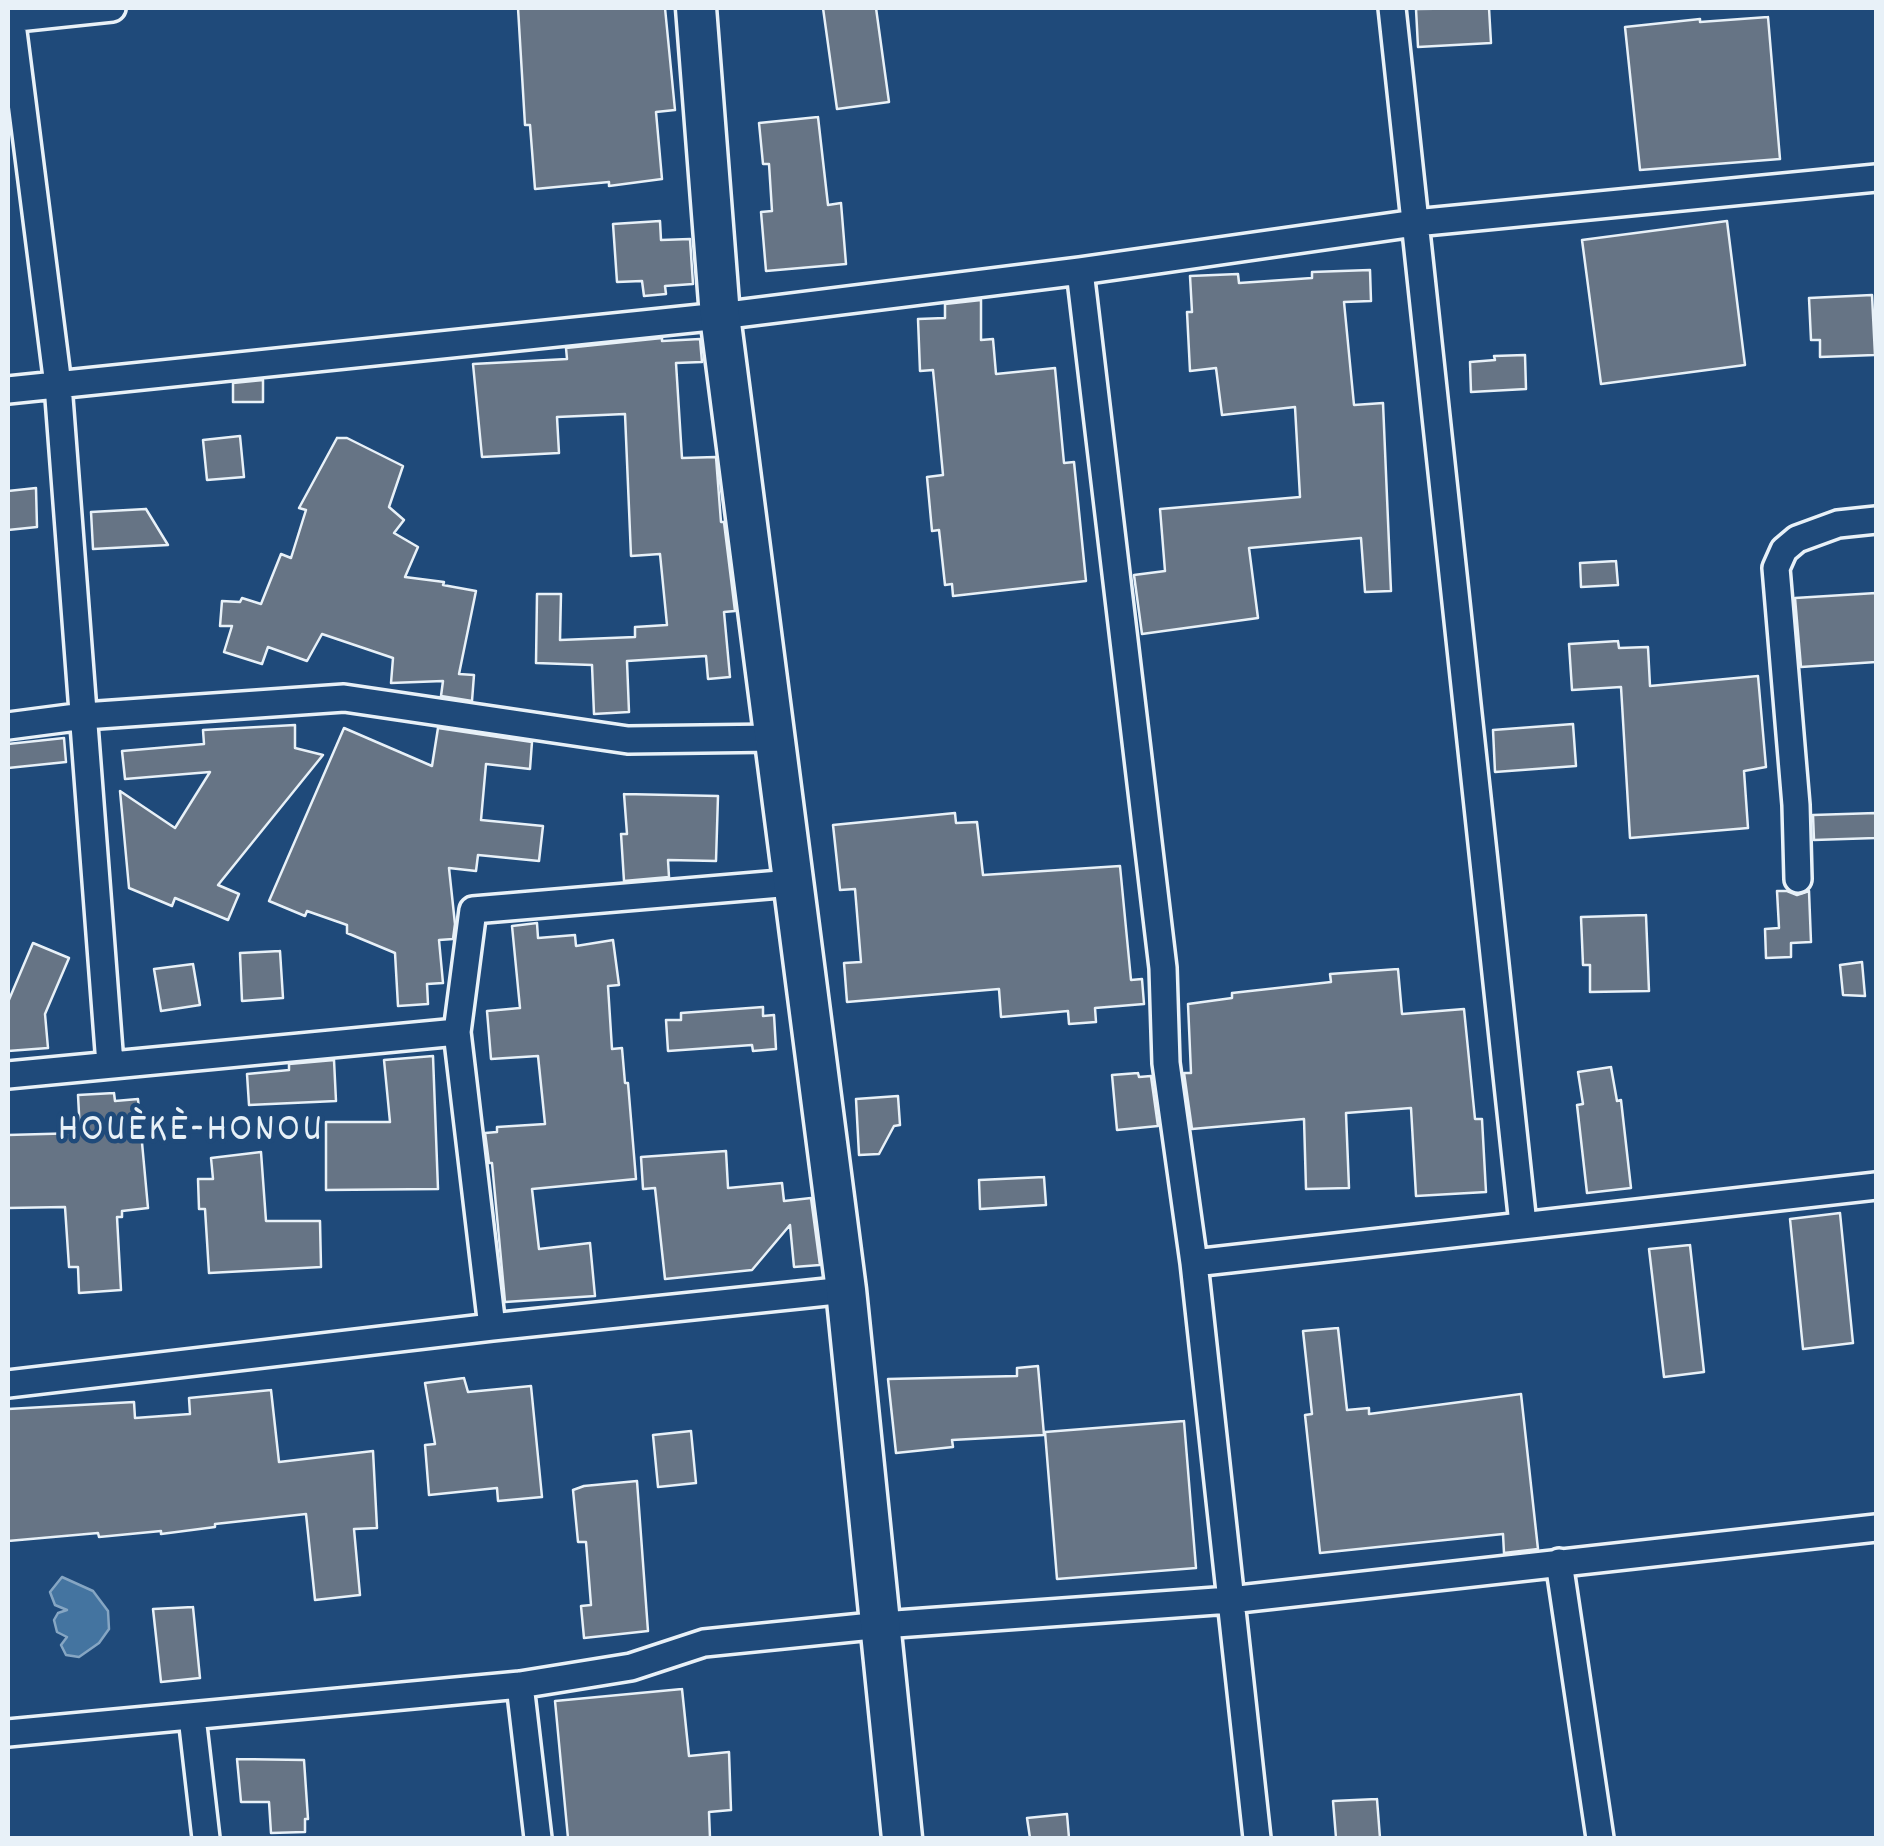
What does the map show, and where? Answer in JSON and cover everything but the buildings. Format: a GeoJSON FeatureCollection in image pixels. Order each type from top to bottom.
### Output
{"type":"FeatureCollection","features":[{"type":"Feature","properties":{"kind":"street"},"geometry":{"type":"LineString","coordinates":[[110,1064],[58,385],[9,15],[112,8]]}},
{"type":"Feature","properties":{"kind":"street"},"geometry":{"type":"LineString","coordinates":[[696,8],[720,316],[846,1290],[902,1838]]}},
{"type":"Feature","properties":{"kind":"street"},"geometry":{"type":"LineString","coordinates":[[1392,8],[1523,1224]]}},
{"type":"Feature","properties":{"kind":"street"},"geometry":{"type":"LineString","coordinates":[[8,390],[720,316],[1080,271],[1415,223],[1876,178]]}},
{"type":"Feature","properties":{"kind":"street"},"geometry":{"type":"LineString","coordinates":[[1080,271],[1163,968],[1166,1063],[1194,1263],[1258,1838]]}},
{"type":"Feature","properties":{"kind":"street"},"geometry":{"type":"LineString","coordinates":[[1798,879],[1796,805],[1776,568],[1784,550],[1797,539],[1838,524],[1876,520]]}},
{"type":"Feature","properties":{"kind":"street"},"geometry":{"type":"LineString","coordinates":[[8,726],[84,716],[344,698],[628,740],[776,738]]}},
{"type":"Feature","properties":{"kind":"street"},"geometry":{"type":"LineString","coordinates":[[492,1327],[457,1032],[473,910],[792,883]]}},
{"type":"Feature","properties":{"kind":"street"},"geometry":{"type":"LineString","coordinates":[[8,1075],[457,1032]]}},
{"type":"Feature","properties":{"kind":"street"},"geometry":{"type":"LineString","coordinates":[[1194,1263],[1876,1186]]}},
{"type":"Feature","properties":{"kind":"street"},"geometry":{"type":"LineString","coordinates":[[8,1384],[846,1290]]}},
{"type":"Feature","properties":{"kind":"street"},"geometry":{"type":"LineString","coordinates":[[8,1733],[520,1685],[631,1667],[704,1643],[882,1625],[1230,1600],[1876,1528]]}},
{"type":"Feature","properties":{"kind":"street"},"geometry":{"type":"LineString","coordinates":[[1559,1562],[1600,1838]]}},
{"type":"Feature","properties":{"kind":"street"},"geometry":{"type":"LineString","coordinates":[[520,1685],[538,1838]]}},
{"type":"Feature","properties":{"kind":"street"},"geometry":{"type":"LineString","coordinates":[[192,1718],[206,1838]]}},
{"type":"Feature","properties":{"kind":"water"},"geometry":{"type":"Polygon","coordinates":[[[62,1577],[93,1591],[108,1611],[109,1629],[99,1643],[79,1657],[66,1655],[61,1645],[67,1637],[57,1632],[54,1620],[58,1613],[67,1610],[55,1605],[50,1592],[62,1577]]]}},
{"type":"Feature","properties":{"kind":"district","name":"HOUÈKÈ-HONOU"},"geometry":{"type":"Point","coordinates":[191,1134]}}]}
